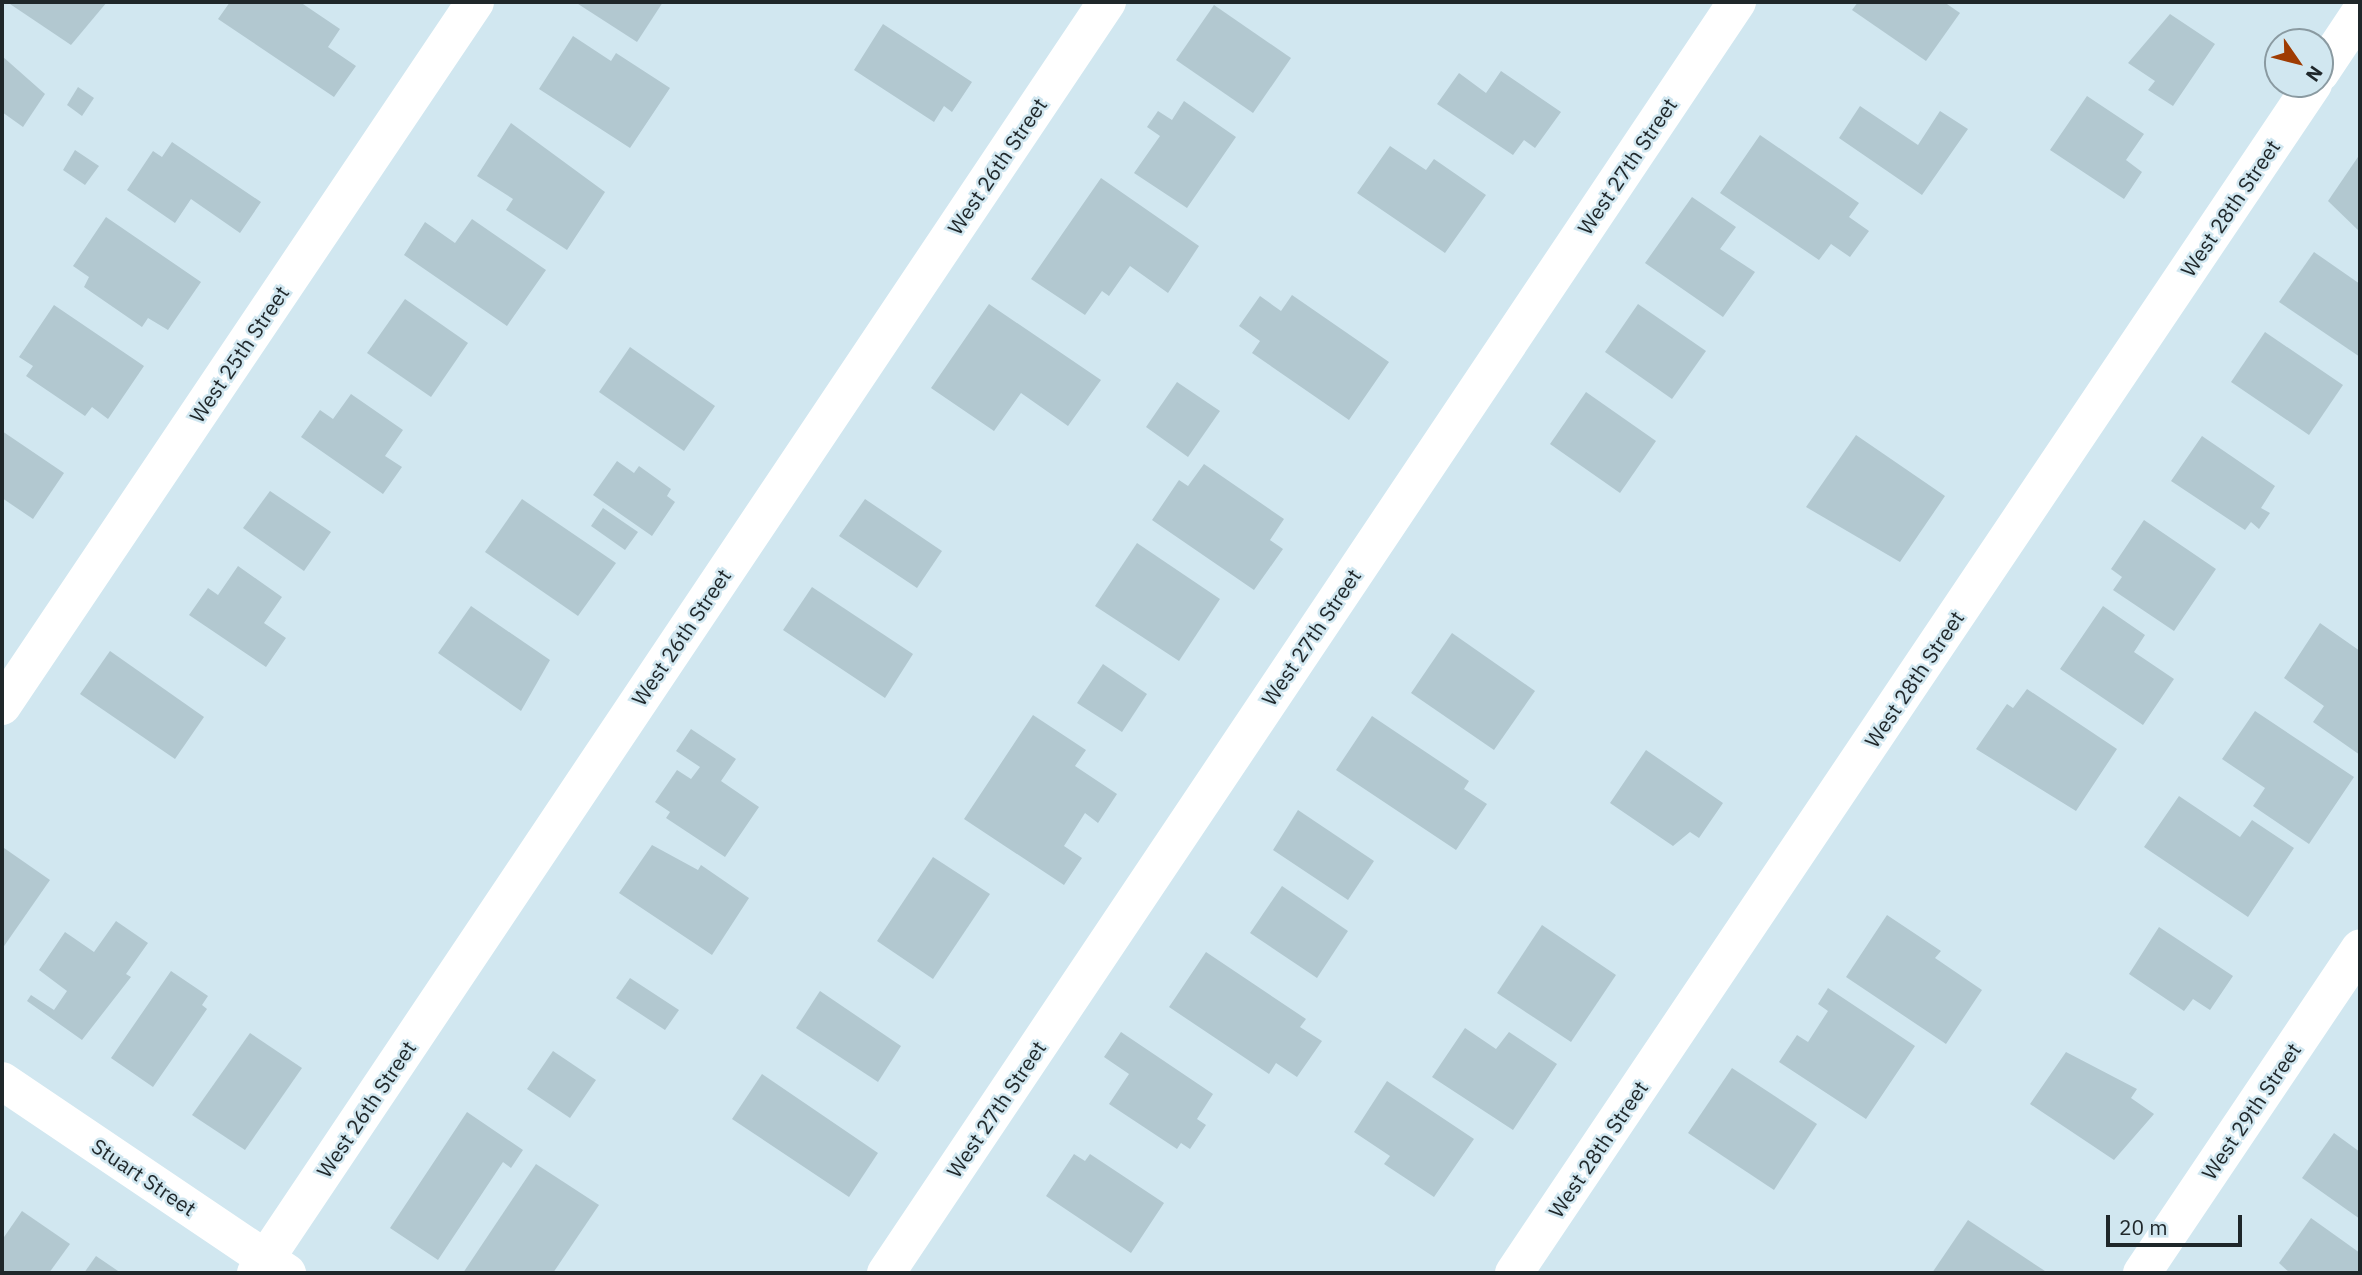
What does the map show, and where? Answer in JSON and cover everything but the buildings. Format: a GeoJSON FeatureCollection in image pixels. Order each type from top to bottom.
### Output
{"type":"FeatureCollection","features":[{"type":"Feature","properties":{"kind":"street","name":"West 25th Street"},"geometry":{"type":"LineString","coordinates":[[2,706],[475,2]]}},
{"type":"Feature","properties":{"kind":"street","name":"West 26th Street"},"geometry":{"type":"LineString","coordinates":[[269,1269],[1107,2]]}},
{"type":"Feature","properties":{"kind":"street","name":"West 27th Street"},"geometry":{"type":"LineString","coordinates":[[886,1273],[1737,2]]}},
{"type":"Feature","properties":{"kind":"street"},"geometry":{"type":"LineString","coordinates":[[2334,52],[2360,13]]}},
{"type":"Feature","properties":{"kind":"street","name":"West 28th Street"},"geometry":{"type":"LineString","coordinates":[[1514,1273],[2304,98]]}},
{"type":"Feature","properties":{"kind":"street","name":"West 29th Street"},"geometry":{"type":"LineString","coordinates":[[2142,1273],[2360,949]]}},
{"type":"Feature","properties":{"kind":"street","name":"Stuart Street"},"geometry":{"type":"LineString","coordinates":[[2,1081],[269,1269]]}}]}
